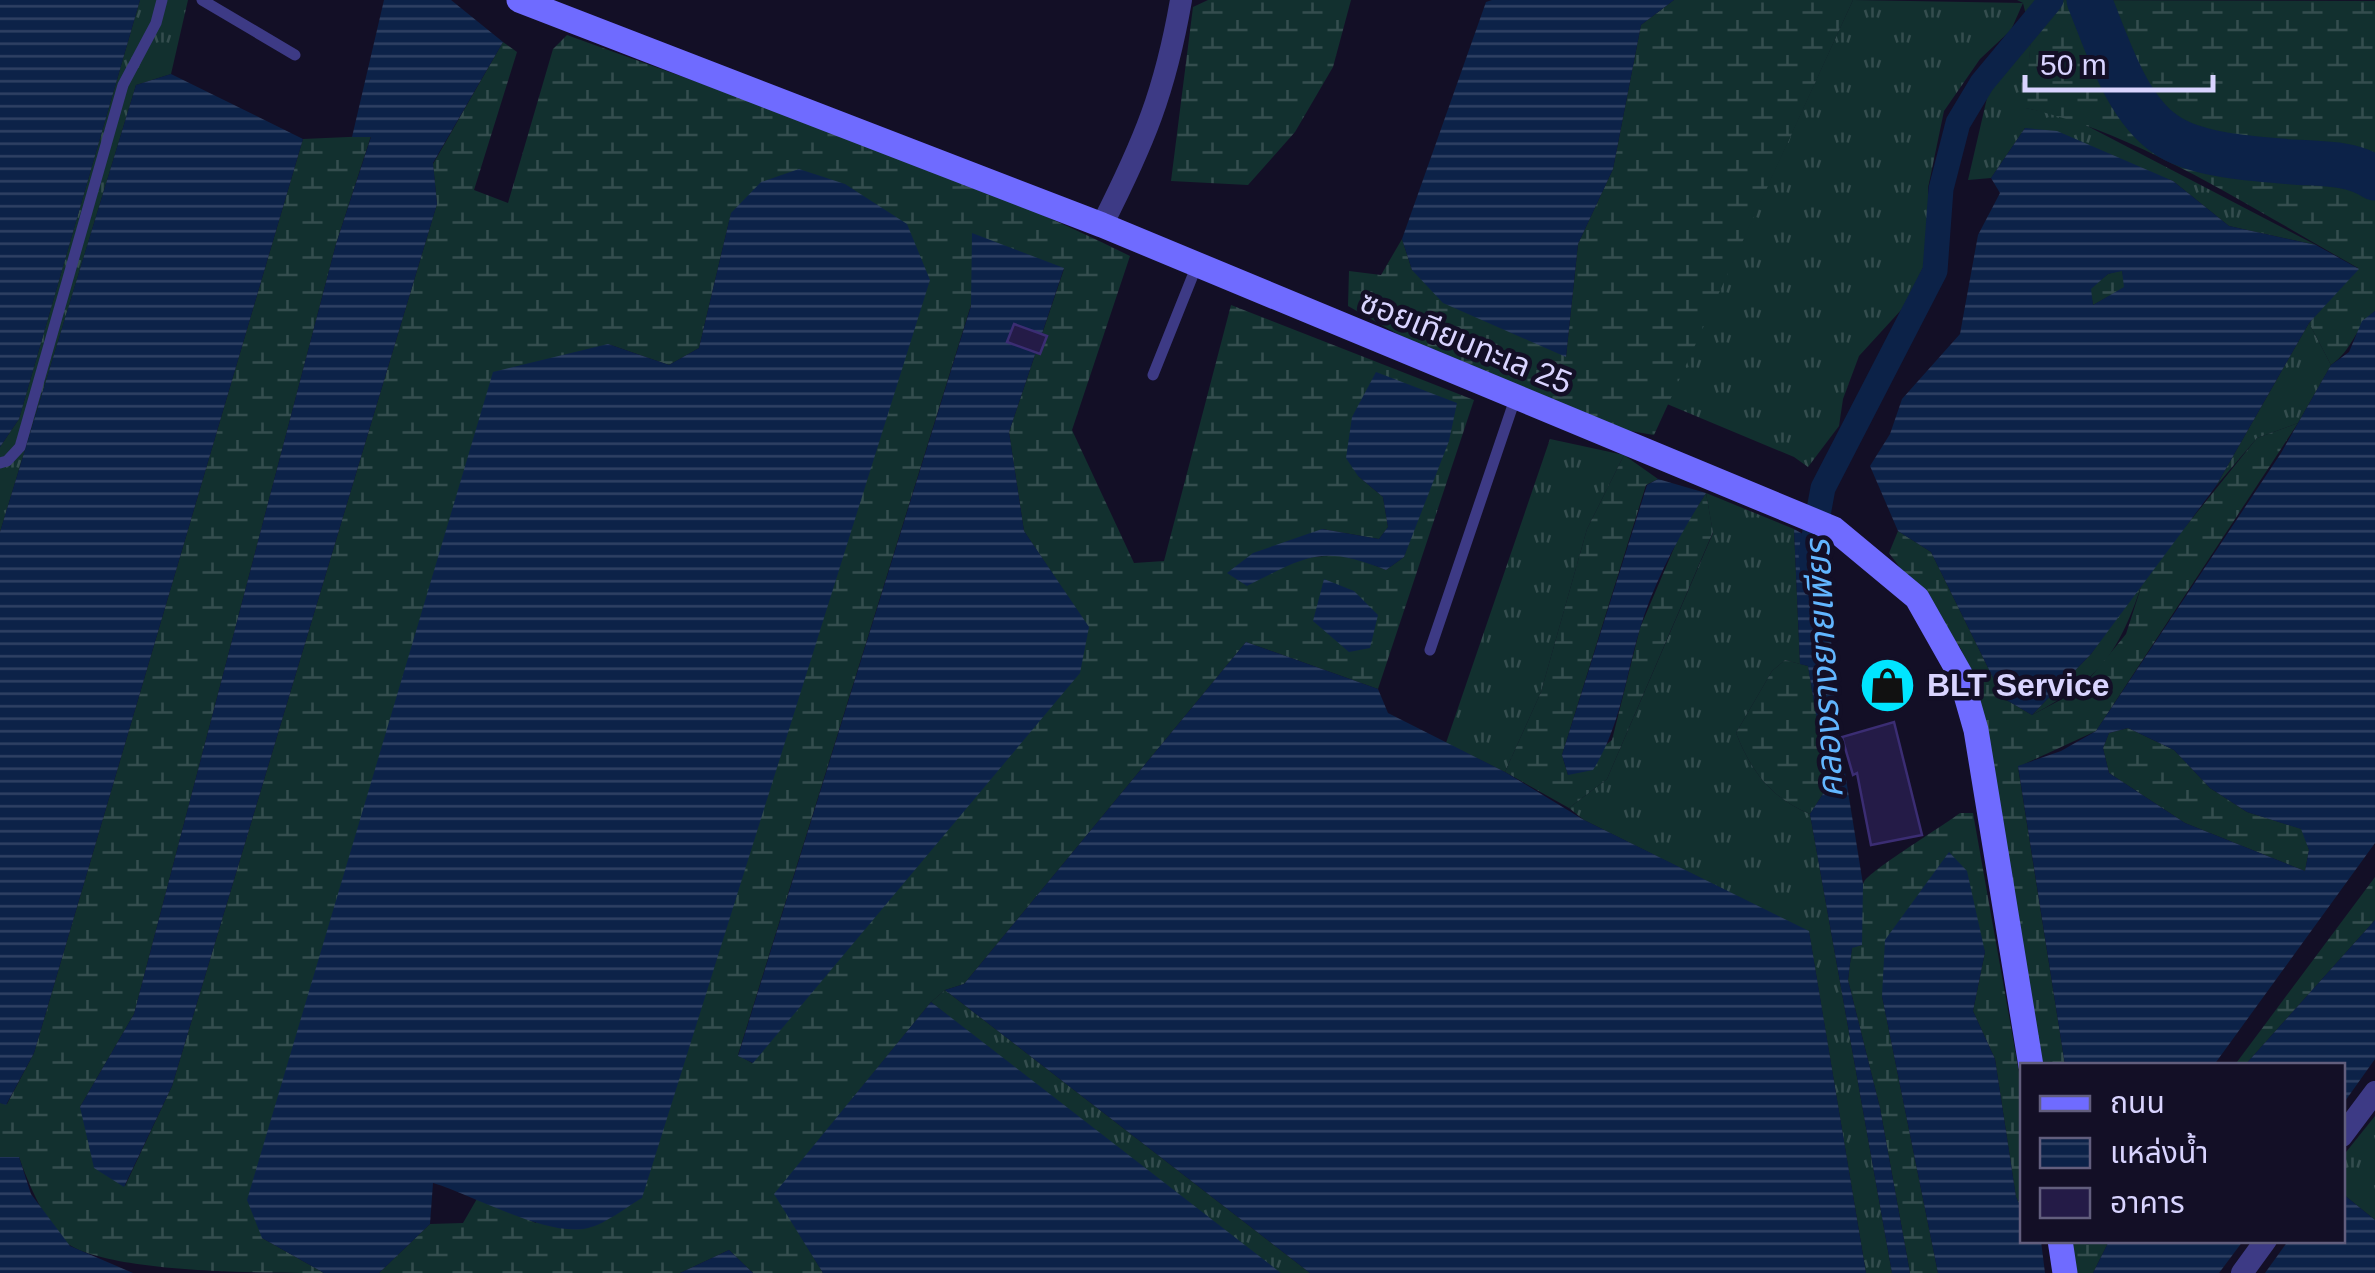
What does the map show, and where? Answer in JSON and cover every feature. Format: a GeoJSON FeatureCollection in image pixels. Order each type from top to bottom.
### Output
{"type":"FeatureCollection","features":[{"type":"Feature","properties":{"kind":"street","name":"ซอยเทียนทะเล 25"},"geometry":{"type":"LineString","coordinates":[[521,0],[1110,228],[1834,529],[1918,598],[1960,674],[1976,730],[2031,1063]]}},
{"type":"Feature","properties":{"kind":"street"},"geometry":{"type":"LineString","coordinates":[[1110,228],[1161,97],[1181,0]]}},
{"type":"Feature","properties":{"kind":"street"},"geometry":{"type":"LineString","coordinates":[[2345,1132],[2375,1092]]}},
{"type":"Feature","properties":{"kind":"street"},"geometry":{"type":"LineString","coordinates":[[2060,1243],[2065,1273]]}},
{"type":"Feature","properties":{"kind":"street"},"geometry":{"type":"LineString","coordinates":[[2242,1273],[2264,1243]]}},
{"type":"Feature","properties":{"kind":"lane"},"geometry":{"type":"LineString","coordinates":[[0,463],[8,462],[20,446],[124,84],[156,23],[162,0]]}},
{"type":"Feature","properties":{"kind":"lane"},"geometry":{"type":"LineString","coordinates":[[202,0],[295,55]]}},
{"type":"Feature","properties":{"kind":"lane"},"geometry":{"type":"LineString","coordinates":[[1153,376],[1197,266]]}},
{"type":"Feature","properties":{"kind":"lane"},"geometry":{"type":"LineString","coordinates":[[1430,650],[1515,399]]}},
{"type":"Feature","properties":{"kind":"green space"},"geometry":{"type":"Polygon","coordinates":[[[140,0],[188,0],[171,74],[136,85],[0,532],[0,447],[19,419],[140,0]]]}},
{"type":"Feature","properties":{"kind":"green space"},"geometry":{"type":"Polygon","coordinates":[[[1208,0],[1351,0],[1333,67],[1295,132],[1248,185],[1171,181],[1193,7],[1208,0]]]}},
{"type":"Feature","properties":{"kind":"green space"},"geometry":{"type":"Polygon","coordinates":[[[1674,0],[1853,0],[1654,435],[1624,430],[1417,345],[1348,306],[1349,271],[1381,275],[1402,239],[1412,270],[1566,357],[1578,244],[1613,169],[1641,25],[1674,0]]]}},
{"type":"Feature","properties":{"kind":"green space"},"geometry":{"type":"Polygon","coordinates":[[[1853,0],[2023,3],[2011,30],[1980,59],[1944,111],[1928,188],[1929,256],[1902,309],[1859,356],[1843,399],[1839,426],[1808,467],[1794,457],[1667,404],[1853,0]]]}},
{"type":"Feature","properties":{"kind":"green space"},"geometry":{"type":"Polygon","coordinates":[[[2017,0],[2375,1],[2375,311],[2338,359],[2331,365],[2309,323],[2358,268],[2153,154],[2067,119],[2025,108],[2031,36],[2023,3],[2017,0]]]}},
{"type":"Feature","properties":{"kind":"green space"},"geometry":{"type":"Polygon","coordinates":[[[567,35],[922,165],[1130,256],[1072,430],[1134,563],[1164,561],[1231,305],[1474,400],[1378,689],[1246,642],[964,984],[945,990],[931,1002],[775,1194],[823,1273],[753,1273],[729,1250],[680,1273],[379,1273],[430,1224],[463,1223],[478,1197],[536,1223],[731,213],[699,348],[669,365],[608,344],[262,1238],[324,1273],[152,1266],[89,1254],[68,1244],[52,1225],[19,1157],[0,1157],[0,1103],[7,1104],[34,1053],[303,139],[371,136],[336,244],[134,1014],[80,1107],[125,1186],[172,1086],[437,204],[433,164],[503,42],[517,52],[474,190],[508,203],[553,49],[567,35]],[[1064,269],[971,305],[738,1055],[752,1063],[1088,627],[1024,531],[1009,432],[1064,269]],[[1358,476],[1383,497],[1388,527],[1379,539],[1322,529],[1303,558],[1346,554],[1386,570],[1404,557],[1423,500],[1358,476]]]}},
{"type":"Feature","properties":{"kind":"green space"},"geometry":{"type":"Polygon","coordinates":[[[2031,36],[2026,108],[2072,118],[2316,245],[2229,226],[2173,181],[2025,128],[1991,178],[1968,180],[1990,85],[2031,36]]]}},
{"type":"Feature","properties":{"kind":"green space"},"geometry":{"type":"Polygon","coordinates":[[[2122,270],[2125,287],[2093,305],[2090,289],[2108,274],[2122,270]]]}},
{"type":"Feature","properties":{"kind":"green space"},"geometry":{"type":"Polygon","coordinates":[[[2309,323],[2331,365],[2298,423],[2257,438],[2216,486],[2309,323]]]}},
{"type":"Feature","properties":{"kind":"green space"},"geometry":{"type":"Polygon","coordinates":[[[2298,423],[2096,731],[2018,767],[2065,1063],[2043,1063],[1977,692],[1961,649],[1889,553],[1898,531],[1931,552],[2003,698],[2032,715],[2081,689],[2126,634],[2144,578],[2257,438],[2298,423]]]}},
{"type":"Feature","properties":{"kind":"green space"},"geometry":{"type":"Polygon","coordinates":[[[1550,439],[1624,455],[1587,529],[1541,692],[1505,772],[1446,743],[1550,439]]]}},
{"type":"Feature","properties":{"kind":"green space"},"geometry":{"type":"Polygon","coordinates":[[[1624,455],[1658,479],[1646,485],[1562,755],[1568,775],[1612,740],[1640,628],[1680,534],[1706,493],[1713,532],[1607,779],[1569,808],[1505,772],[1541,692],[1587,529],[1624,455]]]}},
{"type":"Feature","properties":{"kind":"green space"},"geometry":{"type":"Polygon","coordinates":[[[1706,493],[1794,529],[1800,664],[1785,660],[1772,671],[1736,733],[1764,782],[1784,800],[1810,814],[1892,1273],[1866,1273],[1809,932],[1584,820],[1569,808],[1607,779],[1713,533],[1706,493]]]}},
{"type":"Feature","properties":{"kind":"green space"},"geometry":{"type":"Polygon","coordinates":[[[2144,578],[2126,626],[2105,661],[2076,689],[2032,715],[2091,654],[2144,578]]]}},
{"type":"Feature","properties":{"kind":"green space"},"geometry":{"type":"Polygon","coordinates":[[[1785,660],[1808,666],[1828,786],[1810,814],[1784,800],[1764,782],[1736,733],[1772,671],[1785,660]]]}},
{"type":"Feature","properties":{"kind":"green space"},"geometry":{"type":"Polygon","coordinates":[[[2128,728],[2174,750],[2210,788],[2247,812],[2302,829],[2309,850],[2305,871],[2185,823],[2109,773],[2103,748],[2109,733],[2128,728]]]}},
{"type":"Feature","properties":{"kind":"green space"},"geometry":{"type":"Polygon","coordinates":[[[1960,813],[1973,813],[2020,1078],[2020,1206],[1995,1059],[1973,1011],[1985,952],[1949,853],[1926,889],[1882,996],[1938,1273],[1910,1273],[1880,1108],[1848,980],[1852,947],[1862,945],[1860,904],[1864,882],[1960,813]]]}},
{"type":"Feature","properties":{"kind":"green space"},"geometry":{"type":"Polygon","coordinates":[[[2375,877],[2375,920],[2247,1063],[2236,1063],[2375,877]]]}},
{"type":"Feature","properties":{"kind":"green space"},"geometry":{"type":"Polygon","coordinates":[[[945,990],[1310,1273],[1266,1273],[931,1002],[945,990]]]}},
{"type":"Feature","properties":{"kind":"green space"},"geometry":{"type":"Polygon","coordinates":[[[2375,1116],[2375,1220],[2345,1196],[2345,1153],[2375,1116]]]}},
{"type":"Feature","properties":{"kind":"green space"},"geometry":{"type":"Polygon","coordinates":[[[2069,1243],[2108,1243],[2093,1273],[2077,1273],[2069,1243]]]}},
{"type":"Feature","properties":{"kind":"water"},"geometry":{"type":"Polygon","coordinates":[[[0,0],[140,0],[19,419],[0,447],[0,0]]]}},
{"type":"Feature","properties":{"kind":"water"},"geometry":{"type":"Polygon","coordinates":[[[384,0],[451,0],[503,42],[433,163],[437,204],[172,1086],[124,1187],[94,1168],[80,1107],[134,1014],[336,244],[371,137],[352,137],[384,0]]]}},
{"type":"Feature","properties":{"kind":"water"},"geometry":{"type":"Polygon","coordinates":[[[1674,0],[1641,25],[1613,169],[1578,244],[1566,357],[1443,303],[1412,270],[1402,239],[1486,2],[1674,0]]]}},
{"type":"Feature","properties":{"kind":"water"},"geometry":{"type":"Polygon","coordinates":[[[171,74],[303,139],[34,1053],[6,1105],[0,1103],[0,532],[136,85],[171,74]]]}},
{"type":"Feature","properties":{"kind":"water"},"geometry":{"type":"Polygon","coordinates":[[[2025,128],[2057,131],[2173,181],[2229,226],[2316,245],[2359,269],[2309,323],[2216,486],[2091,654],[2032,715],[2003,698],[1931,552],[1898,531],[1870,466],[1890,434],[1902,399],[1960,334],[1978,235],[2000,193],[1991,178],[2025,128]],[[2122,271],[2108,274],[2091,289],[2093,305],[2124,287],[2122,271]]]}},
{"type":"Feature","properties":{"kind":"water"},"geometry":{"type":"Polygon","coordinates":[[[799,169],[845,184],[907,224],[930,280],[642,1198],[602,1223],[571,1229],[532,1221],[433,1183],[430,1224],[379,1273],[324,1273],[262,1238],[247,1200],[493,372],[608,344],[669,365],[699,348],[731,213],[761,182],[799,169]]]}},
{"type":"Feature","properties":{"kind":"water"},"geometry":{"type":"Polygon","coordinates":[[[972,233],[1064,268],[1009,432],[1024,531],[1089,627],[1080,673],[753,1063],[738,1056],[971,306],[972,233]]]}},
{"type":"Feature","properties":{"kind":"water"},"geometry":{"type":"Polygon","coordinates":[[[2375,311],[2375,843],[2215,1063],[2065,1063],[2018,766],[2061,751],[2096,731],[2281,453],[2331,365],[2349,352],[2362,321],[2375,311]],[[2128,728],[2109,733],[2103,748],[2109,773],[2185,823],[2305,871],[2309,850],[2301,829],[2247,812],[2210,788],[2174,750],[2128,728]]]}},
{"type":"Feature","properties":{"kind":"water"},"geometry":{"type":"Polygon","coordinates":[[[1376,372],[1457,403],[1449,441],[1404,557],[1386,570],[1346,557],[1315,557],[1247,586],[1227,573],[1253,553],[1322,529],[1379,539],[1388,527],[1383,497],[1358,476],[1346,458],[1352,417],[1376,372]]]}},
{"type":"Feature","properties":{"kind":"water"},"geometry":{"type":"Polygon","coordinates":[[[1658,479],[1706,493],[1652,596],[1616,720],[1602,754],[1593,770],[1568,775],[1562,755],[1647,485],[1658,479]]]}},
{"type":"Feature","properties":{"kind":"water"},"geometry":{"type":"Polygon","coordinates":[[[1794,529],[1826,547],[1835,711],[1863,884],[1862,945],[1852,948],[1848,980],[1880,1108],[1910,1273],[1892,1273],[1810,814],[1828,786],[1808,666],[1800,664],[1794,529]]]}},
{"type":"Feature","properties":{"kind":"water"},"geometry":{"type":"Polygon","coordinates":[[[1324,579],[1354,591],[1378,615],[1370,648],[1349,652],[1313,621],[1324,579]]]}},
{"type":"Feature","properties":{"kind":"water"},"geometry":{"type":"Polygon","coordinates":[[[1246,642],[1378,689],[1388,713],[1505,772],[1584,820],[1809,931],[1866,1273],[1310,1273],[945,990],[964,984],[1246,642]]]}},
{"type":"Feature","properties":{"kind":"water"},"geometry":{"type":"Polygon","coordinates":[[[1949,852],[1967,871],[1985,952],[1973,1011],[1995,1059],[2020,1206],[2020,1243],[2041,1243],[2045,1273],[1938,1273],[1882,996],[1885,940],[1949,852]]]}},
{"type":"Feature","properties":{"kind":"water"},"geometry":{"type":"Polygon","coordinates":[[[2375,920],[2375,1059],[2345,1101],[2345,1063],[2247,1063],[2375,920]]]}},
{"type":"Feature","properties":{"kind":"water"},"geometry":{"type":"Polygon","coordinates":[[[931,1002],[1281,1273],[823,1273],[774,1194],[931,1002]]]}},
{"type":"Feature","properties":{"kind":"water"},"geometry":{"type":"Polygon","coordinates":[[[0,1157],[19,1157],[31,1194],[70,1246],[133,1273],[0,1273],[0,1157]]]}},
{"type":"Feature","properties":{"kind":"water"},"geometry":{"type":"Polygon","coordinates":[[[2345,1196],[2375,1220],[2375,1273],[2265,1273],[2287,1243],[2345,1243],[2345,1196]]]}},
{"type":"Feature","properties":{"kind":"water"},"geometry":{"type":"Polygon","coordinates":[[[2108,1243],[2242,1243],[2219,1273],[2093,1273],[2108,1243]]]}},
{"type":"Feature","properties":{"kind":"water"},"geometry":{"type":"Polygon","coordinates":[[[729,1250],[753,1273],[680,1273],[729,1250]]]}},
{"type":"Feature","properties":{"kind":"building"},"geometry":{"type":"Polygon","coordinates":[[[1014,324],[1047,336],[1040,354],[1007,342],[1014,324]]]}},
{"type":"Feature","properties":{"kind":"building","name":"BLT Service"},"geometry":{"type":"Polygon","coordinates":[[[1900,669],[1908,691],[1875,702],[1867,680],[1900,669]]]}},
{"type":"Feature","properties":{"kind":"building"},"geometry":{"type":"Polygon","coordinates":[[[1894,722],[1922,835],[1871,845],[1857,773],[1853,775],[1842,737],[1894,722]]]}},
{"type":"Feature","properties":{"kind":"waterway","name":"คลองรางยายเพียร"},"geometry":{"type":"LineString","coordinates":[[1813,575],[1811,553],[1823,488],[1935,271],[1941,189],[1958,123],[1982,83],[2051,0]]}},
{"type":"Feature","properties":{"kind":"waterway"},"geometry":{"type":"LineString","coordinates":[[2089,0],[2128,91],[2165,134],[2209,152],[2335,165],[2375,178]]}},
{"type":"Feature","properties":{"kind":"place","name":"BLT Service"},"geometry":{"type":"Point","coordinates":[1888,685]}}]}
